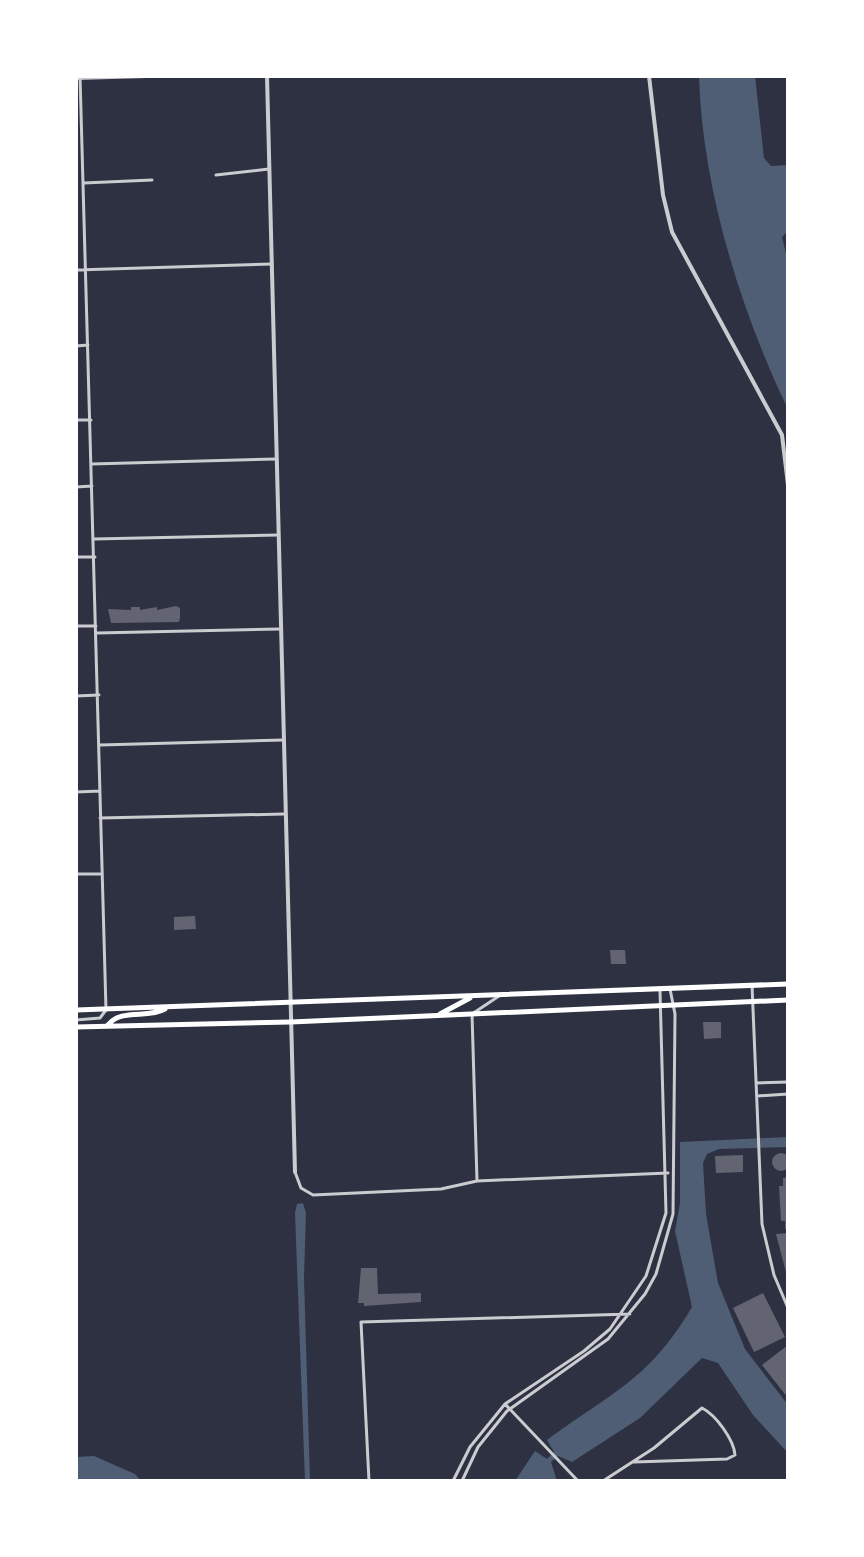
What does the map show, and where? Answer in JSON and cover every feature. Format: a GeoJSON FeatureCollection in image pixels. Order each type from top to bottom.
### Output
{"type":"FeatureCollection","features":[{"type":"Feature","properties":{"kind":"main road"},"geometry":{"type":"LineString","coordinates":[[76,1010],[290,1005],[788,984]]}},
{"type":"Feature","properties":{"kind":"main road"},"geometry":{"type":"LineString","coordinates":[[435,1016],[470,998]]}},
{"type":"Feature","properties":{"kind":"main road"},"geometry":{"type":"LineString","coordinates":[[76,1027],[291,1022],[788,1000]]}},
{"type":"Feature","properties":{"kind":"main road"},"geometry":{"type":"LineString","coordinates":[[107,1026],[115,1017],[154,1014],[166,1008]]}},
{"type":"Feature","properties":{"kind":"street"},"geometry":{"type":"LineString","coordinates":[[76,1020],[100,1018],[106,1010],[87,270],[79,77],[147,76]]}},
{"type":"Feature","properties":{"kind":"street"},"geometry":{"type":"LineString","coordinates":[[267,76],[295,1172],[301,1188],[313,1195],[441,1189],[477,1181],[673,1173]]}},
{"type":"Feature","properties":{"kind":"street"},"geometry":{"type":"LineString","coordinates":[[649,76],[661,180],[672,232],[782,435],[788,485]]}},
{"type":"Feature","properties":{"kind":"street"},"geometry":{"type":"LineString","coordinates":[[216,175],[269,169]]}},
{"type":"Feature","properties":{"kind":"street"},"geometry":{"type":"LineString","coordinates":[[76,179],[152,180]]}},
{"type":"Feature","properties":{"kind":"street"},"geometry":{"type":"LineString","coordinates":[[76,270],[272,264]]}},
{"type":"Feature","properties":{"kind":"street"},"geometry":{"type":"LineString","coordinates":[[76,346],[88,345]]}},
{"type":"Feature","properties":{"kind":"street"},"geometry":{"type":"LineString","coordinates":[[76,420],[91,420]]}},
{"type":"Feature","properties":{"kind":"street"},"geometry":{"type":"LineString","coordinates":[[92,464],[276,459]]}},
{"type":"Feature","properties":{"kind":"street"},"geometry":{"type":"LineString","coordinates":[[76,487],[93,486]]}},
{"type":"Feature","properties":{"kind":"street"},"geometry":{"type":"LineString","coordinates":[[94,539],[278,535]]}},
{"type":"Feature","properties":{"kind":"street"},"geometry":{"type":"LineString","coordinates":[[76,557],[95,557]]}},
{"type":"Feature","properties":{"kind":"street"},"geometry":{"type":"LineString","coordinates":[[76,626],[97,626]]}},
{"type":"Feature","properties":{"kind":"street"},"geometry":{"type":"LineString","coordinates":[[97,633],[280,629]]}},
{"type":"Feature","properties":{"kind":"street"},"geometry":{"type":"LineString","coordinates":[[76,696],[99,695]]}},
{"type":"Feature","properties":{"kind":"street"},"geometry":{"type":"LineString","coordinates":[[100,745],[283,740]]}},
{"type":"Feature","properties":{"kind":"street"},"geometry":{"type":"LineString","coordinates":[[76,792],[100,791]]}},
{"type":"Feature","properties":{"kind":"street"},"geometry":{"type":"LineString","coordinates":[[100,818],[285,814]]}},
{"type":"Feature","properties":{"kind":"street"},"geometry":{"type":"LineString","coordinates":[[76,874],[102,874]]}},
{"type":"Feature","properties":{"kind":"street"},"geometry":{"type":"LineString","coordinates":[[752,985],[764,1236],[788,1308]]}},
{"type":"Feature","properties":{"kind":"street"},"geometry":{"type":"LineString","coordinates":[[462,1481],[478,1447],[507,1411],[596,1350],[630,1314],[656,1274],[673,1214],[673,1004],[670,989]]}},
{"type":"Feature","properties":{"kind":"street"},"geometry":{"type":"LineString","coordinates":[[453,1481],[470,1447],[505,1404],[584,1351],[623,1313],[646,1276],[662,1229],[667,1173],[660,990]]}},
{"type":"Feature","properties":{"kind":"street"},"geometry":{"type":"LineString","coordinates":[[477,1181],[472,1014],[483,1003],[499,996]]}},
{"type":"Feature","properties":{"kind":"street"},"geometry":{"type":"LineString","coordinates":[[756,1083],[788,1082]]}},
{"type":"Feature","properties":{"kind":"street"},"geometry":{"type":"LineString","coordinates":[[757,1096],[788,1094]]}},
{"type":"Feature","properties":{"kind":"street"},"geometry":{"type":"LineString","coordinates":[[662,1229],[668,1231]]}},
{"type":"Feature","properties":{"kind":"street"},"geometry":{"type":"LineString","coordinates":[[369,1481],[361,1322],[630,1314]]}},
{"type":"Feature","properties":{"kind":"street"},"geometry":{"type":"LineString","coordinates":[[505,1404],[507,1411],[578,1481]]}},
{"type":"Feature","properties":{"kind":"street"},"geometry":{"type":"LineString","coordinates":[[603,1481],[634,1462],[702,1408],[710,1412],[734,1447],[735,1455],[727,1459],[634,1462]]}},
{"type":"Feature","properties":{"kind":"water"},"geometry":{"type":"Polygon","coordinates":[[[699,76],[755,76],[764,158],[771,166],[788,165],[788,231],[782,237],[788,262],[788,409],[754,331],[727,247],[707,161],[699,76]]]}},
{"type":"Feature","properties":{"kind":"water"},"geometry":{"type":"Polygon","coordinates":[[[788,1137],[788,1147],[719,1149],[707,1154],[703,1163],[706,1214],[718,1283],[745,1349],[788,1405],[788,1453],[753,1415],[718,1363],[702,1358],[640,1418],[572,1462],[558,1456],[551,1462],[557,1481],[515,1481],[535,1451],[547,1459],[554,1452],[547,1440],[644,1369],[676,1332],[692,1307],[675,1231],[680,1203],[680,1142],[788,1137]]]}},
{"type":"Feature","properties":{"kind":"water"},"geometry":{"type":"Polygon","coordinates":[[[303,1203],[306,1213],[304,1278],[310,1481],[305,1481],[295,1213],[297,1204],[303,1203]]]}},
{"type":"Feature","properties":{"kind":"water"},"geometry":{"type":"Polygon","coordinates":[[[94,1456],[135,1474],[141,1481],[76,1481],[76,1457],[94,1456]]]}},
{"type":"Feature","properties":{"kind":"building"},"geometry":{"type":"Polygon","coordinates":[[[176,606],[180,608],[179,622],[111,623],[108,609],[131,610],[131,607],[140,607],[140,610],[157,607],[157,610],[176,606]]]}},
{"type":"Feature","properties":{"kind":"building"},"geometry":{"type":"Polygon","coordinates":[[[195,916],[196,929],[174,930],[174,917],[195,916]]]}},
{"type":"Feature","properties":{"kind":"building"},"geometry":{"type":"Polygon","coordinates":[[[610,950],[625,950],[626,964],[611,964],[610,950]]]}},
{"type":"Feature","properties":{"kind":"building"},"geometry":{"type":"Polygon","coordinates":[[[703,1022],[721,1022],[721,1038],[704,1039],[703,1022]]]}},
{"type":"Feature","properties":{"kind":"building"},"geometry":{"type":"Polygon","coordinates":[[[781,1153],[790,1162],[781,1171],[772,1162],[781,1153]]]}},
{"type":"Feature","properties":{"kind":"building"},"geometry":{"type":"Polygon","coordinates":[[[743,1155],[743,1172],[716,1173],[715,1156],[743,1155]]]}},
{"type":"Feature","properties":{"kind":"building"},"geometry":{"type":"Polygon","coordinates":[[[788,1177],[788,1229],[785,1229],[785,1221],[781,1221],[779,1186],[783,1186],[783,1178],[788,1177]]]}},
{"type":"Feature","properties":{"kind":"building"},"geometry":{"type":"Polygon","coordinates":[[[788,1233],[788,1276],[787,1276],[776,1234],[788,1233]]]}},
{"type":"Feature","properties":{"kind":"building"},"geometry":{"type":"Polygon","coordinates":[[[361,1268],[377,1268],[378,1294],[421,1293],[421,1302],[364,1306],[364,1303],[358,1303],[361,1268]]]}},
{"type":"Feature","properties":{"kind":"building"},"geometry":{"type":"Polygon","coordinates":[[[763,1293],[785,1337],[754,1352],[733,1308],[763,1293]]]}},
{"type":"Feature","properties":{"kind":"building"},"geometry":{"type":"Polygon","coordinates":[[[788,1345],[788,1398],[762,1365],[788,1345]]]}}]}
